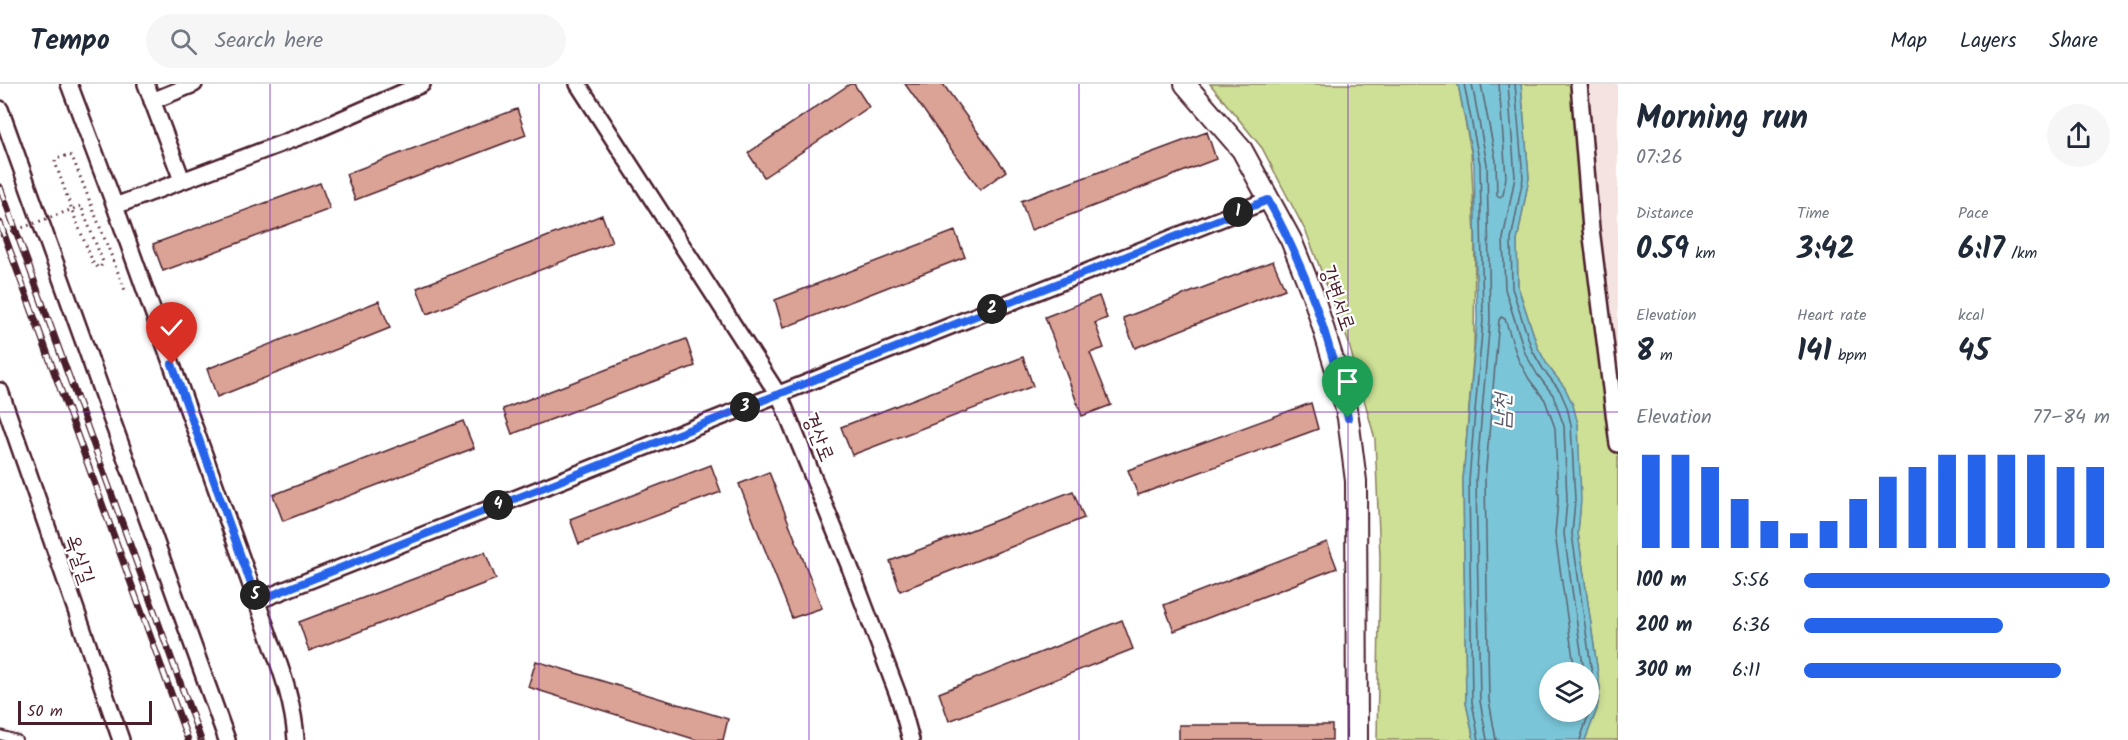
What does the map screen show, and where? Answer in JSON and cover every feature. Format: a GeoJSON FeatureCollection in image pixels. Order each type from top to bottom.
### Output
{"type":"FeatureCollection","features":[{"type":"Feature","properties":{"kind":"street"},"geometry":{"type":"LineString","coordinates":[[69,84],[116,206],[257,601],[290,698],[296,740]]}},
{"type":"Feature","properties":{"kind":"street"},"geometry":{"type":"LineString","coordinates":[[146,84],[182,180]]}},
{"type":"Feature","properties":{"kind":"street"},"geometry":{"type":"LineString","coordinates":[[152,101],[194,84]]}},
{"type":"Feature","properties":{"kind":"street"},"geometry":{"type":"LineString","coordinates":[[116,206],[312,132],[422,84]]}},
{"type":"Feature","properties":{"kind":"street","name":"경산로"},"geometry":{"type":"LineString","coordinates":[[578,84],[781,399],[849,565],[900,700],[911,740]]}},
{"type":"Feature","properties":{"kind":"street","name":"강변서로"},"geometry":{"type":"LineString","coordinates":[[1185,84],[1242,150],[1290,240],[1313,295],[1338,376],[1348,418],[1356,481],[1357,740]]}},
{"type":"Feature","properties":{"kind":"street"},"geometry":{"type":"LineString","coordinates":[[1579,84],[1592,229],[1618,444]]}},
{"type":"Feature","properties":{"kind":"street"},"geometry":{"type":"LineString","coordinates":[[0,109],[227,740]]}},
{"type":"Feature","properties":{"kind":"street"},"geometry":{"type":"LineString","coordinates":[[257,601],[1268,200]]}},
{"type":"Feature","properties":{"kind":"street","name":"옥실길"},"geometry":{"type":"LineString","coordinates":[[0,391],[121,740]]}},
{"type":"Feature","properties":{"kind":"lane"},"geometry":{"type":"LineString","coordinates":[[0,735],[17,740]]}},
{"type":"Feature","properties":{"kind":"path"},"geometry":{"type":"LineString","coordinates":[[0,236],[71,209],[81,206],[103,266],[100,268],[94,265],[74,213],[71,206],[55,162],[56,159],[72,156],[126,293]]}},
{"type":"Feature","properties":{"kind":"shaded area"},"geometry":{"type":"Polygon","coordinates":[[[1573,84],[1618,84],[1618,444],[1573,84]]]}},
{"type":"Feature","properties":{"kind":"green space"},"geometry":{"type":"Polygon","coordinates":[[[1210,84],[1458,84],[1471,152],[1475,235],[1474,347],[1463,480],[1466,703],[1474,740],[1377,740],[1380,557],[1375,439],[1348,341],[1307,234],[1262,148],[1210,84]]]}},
{"type":"Feature","properties":{"kind":"green space"},"geometry":{"type":"Polygon","coordinates":[[[1521,84],[1573,84],[1618,444],[1618,740],[1585,740],[1592,722],[1599,722],[1600,688],[1599,662],[1596,662],[1578,533],[1580,510],[1578,424],[1538,348],[1518,287],[1517,241],[1529,178],[1521,84]]]}},
{"type":"Feature","properties":{"kind":"water","name":"남천"},"geometry":{"type":"Polygon","coordinates":[[[1458,84],[1521,84],[1529,178],[1517,241],[1518,287],[1538,348],[1565,388],[1578,424],[1581,500],[1578,533],[1596,662],[1539,662],[1539,722],[1592,722],[1585,740],[1474,740],[1466,703],[1463,480],[1477,320],[1474,164],[1458,84]]]}},
{"type":"Feature","properties":{"kind":"building"},"geometry":{"type":"Polygon","coordinates":[[[850,84],[854,84],[869,107],[764,177],[748,153],[850,84]]]}},
{"type":"Feature","properties":{"kind":"building"},"geometry":{"type":"Polygon","coordinates":[[[905,84],[943,84],[1006,171],[980,190],[905,84]]]}},
{"type":"Feature","properties":{"kind":"building"},"geometry":{"type":"Polygon","coordinates":[[[517,109],[526,135],[355,200],[346,174],[517,109]]]}},
{"type":"Feature","properties":{"kind":"building"},"geometry":{"type":"Polygon","coordinates":[[[1207,132],[1216,159],[1031,230],[1021,201],[1207,132]]]}},
{"type":"Feature","properties":{"kind":"building"},"geometry":{"type":"Polygon","coordinates":[[[320,183],[330,209],[163,271],[153,244],[320,183]]]}},
{"type":"Feature","properties":{"kind":"building"},"geometry":{"type":"Polygon","coordinates":[[[602,215],[612,242],[427,314],[417,288],[602,215]]]}},
{"type":"Feature","properties":{"kind":"building"},"geometry":{"type":"Polygon","coordinates":[[[955,231],[965,257],[783,328],[775,300],[955,231]]]}},
{"type":"Feature","properties":{"kind":"building"},"geometry":{"type":"Polygon","coordinates":[[[1273,261],[1285,289],[1135,348],[1123,318],[1273,261]]]}},
{"type":"Feature","properties":{"kind":"building"},"geometry":{"type":"Polygon","coordinates":[[[1099,296],[1107,318],[1095,323],[1104,348],[1090,353],[1111,405],[1082,416],[1045,317],[1099,296]]]}},
{"type":"Feature","properties":{"kind":"building"},"geometry":{"type":"Polygon","coordinates":[[[379,301],[390,328],[217,397],[207,369],[379,301]]]}},
{"type":"Feature","properties":{"kind":"building"},"geometry":{"type":"Polygon","coordinates":[[[686,339],[695,366],[512,434],[503,409],[686,339]]]}},
{"type":"Feature","properties":{"kind":"building"},"geometry":{"type":"Polygon","coordinates":[[[1023,357],[1033,386],[852,455],[841,427],[1023,357]]]}},
{"type":"Feature","properties":{"kind":"building"},"geometry":{"type":"Polygon","coordinates":[[[1311,403],[1318,429],[1138,495],[1128,470],[1311,403]]]}},
{"type":"Feature","properties":{"kind":"building"},"geometry":{"type":"Polygon","coordinates":[[[463,421],[474,448],[283,521],[273,495],[463,421]]]}},
{"type":"Feature","properties":{"kind":"building"},"geometry":{"type":"Polygon","coordinates":[[[711,465],[721,492],[579,544],[570,519],[711,465]]]}},
{"type":"Feature","properties":{"kind":"building"},"geometry":{"type":"Polygon","coordinates":[[[769,472],[822,608],[792,618],[739,484],[769,472]]]}},
{"type":"Feature","properties":{"kind":"building"},"geometry":{"type":"Polygon","coordinates":[[[1073,491],[1084,518],[900,591],[890,561],[1073,491]]]}},
{"type":"Feature","properties":{"kind":"building"},"geometry":{"type":"Polygon","coordinates":[[[1327,542],[1337,568],[1174,631],[1164,605],[1327,542]]]}},
{"type":"Feature","properties":{"kind":"building"},"geometry":{"type":"Polygon","coordinates":[[[485,552],[496,579],[309,651],[299,622],[485,552]]]}},
{"type":"Feature","properties":{"kind":"building"},"geometry":{"type":"Polygon","coordinates":[[[1122,620],[1133,649],[949,721],[939,693],[1122,620]]]}},
{"type":"Feature","properties":{"kind":"building"},"geometry":{"type":"Polygon","coordinates":[[[536,661],[728,719],[723,740],[697,740],[528,687],[536,661]]]}},
{"type":"Feature","properties":{"kind":"building"},"geometry":{"type":"Polygon","coordinates":[[[1179,725],[1332,725],[1332,740],[1179,740],[1179,725]]]}},
{"type":"Feature","properties":{"kind":"railway"},"geometry":{"type":"LineString","coordinates":[[0,187],[201,740]]}},
{"type":"Feature","properties":{"kind":"railway"},"geometry":{"type":"LineString","coordinates":[[0,223],[188,740]]}},
{"type":"Feature","properties":{"kind":"route"},"geometry":{"type":"LineString","coordinates":[[172,364],[257,601],[1268,200],[1290,240],[1313,295],[1338,376],[1348,418]]}}]}
